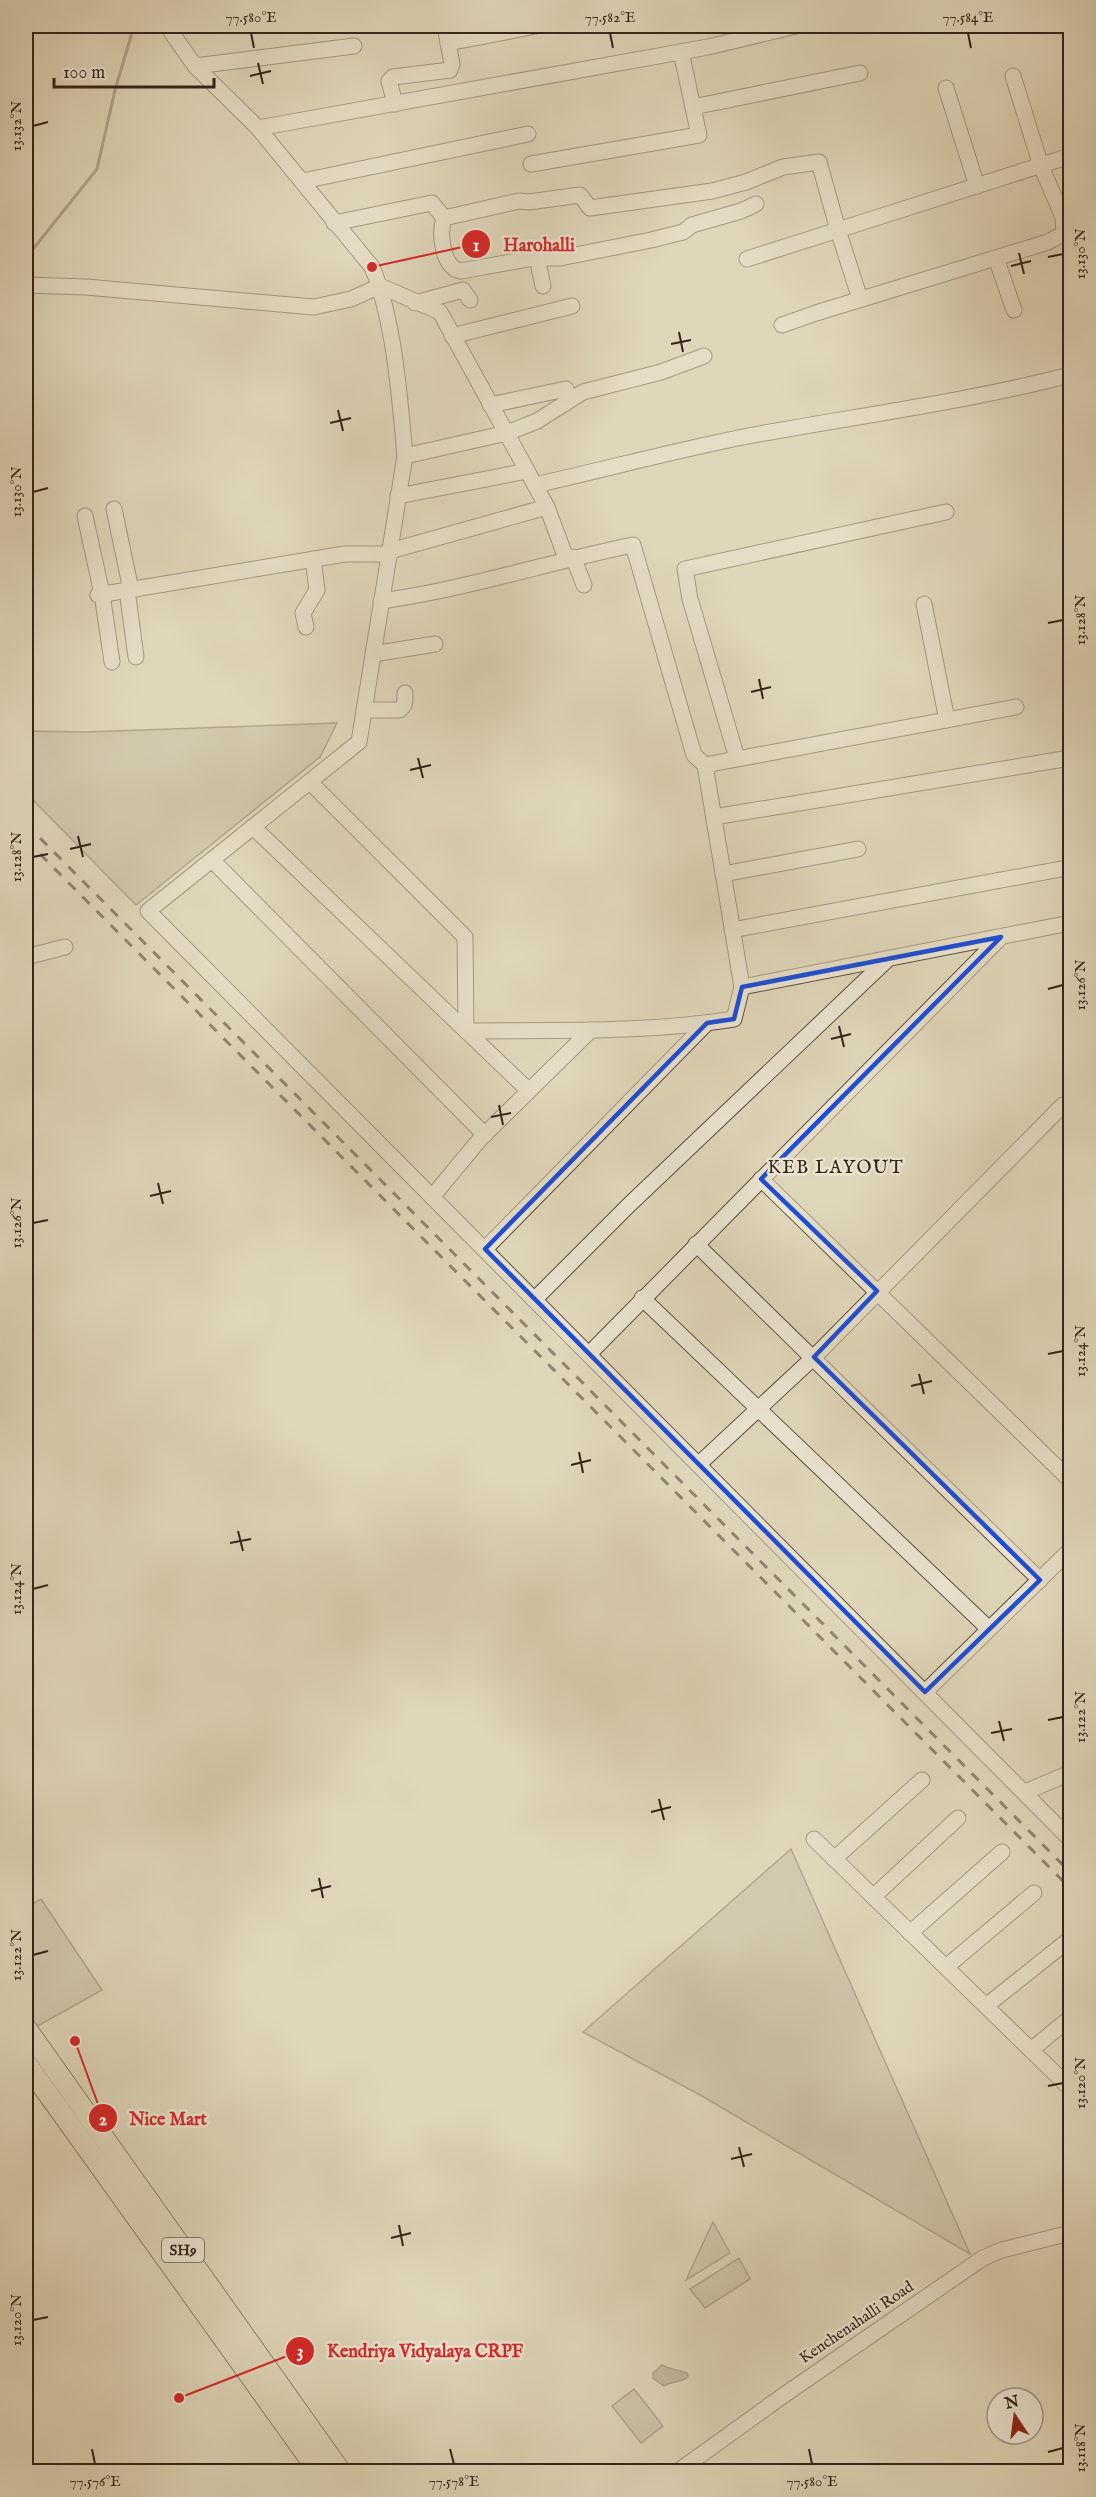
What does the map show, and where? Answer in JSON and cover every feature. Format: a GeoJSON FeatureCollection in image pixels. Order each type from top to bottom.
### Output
{"type":"FeatureCollection","features":[{"type":"Feature","properties":{"kind":"main road","name":"SH9"},"geometry":{"type":"LineString","coordinates":[[26,2028],[341,2472]]}},
{"type":"Feature","properties":{"kind":"main road","name":"SH9"},"geometry":{"type":"LineString","coordinates":[[26,2063],[319,2472]]}},
{"type":"Feature","properties":{"kind":"street"},"geometry":{"type":"LineString","coordinates":[[168,26],[195,66],[258,128],[372,267],[380,286],[402,415],[405,456],[358,742],[148,911],[925,1692],[1068,1832]]}},
{"type":"Feature","properties":{"kind":"street"},"geometry":{"type":"LineString","coordinates":[[395,104],[389,81],[393,77],[450,70],[452,64],[445,26]]}},
{"type":"Feature","properties":{"kind":"street"},"geometry":{"type":"LineString","coordinates":[[448,43],[536,26]]}},
{"type":"Feature","properties":{"kind":"street"},"geometry":{"type":"LineString","coordinates":[[258,128],[681,52],[796,26]]}},
{"type":"Feature","properties":{"kind":"street"},"geometry":{"type":"LineString","coordinates":[[195,66],[354,46]]}},
{"type":"Feature","properties":{"kind":"street"},"geometry":{"type":"LineString","coordinates":[[531,164],[699,135],[681,52]]}},
{"type":"Feature","properties":{"kind":"street"},"geometry":{"type":"LineString","coordinates":[[693,107],[860,73]]}},
{"type":"Feature","properties":{"kind":"street"},"geometry":{"type":"LineString","coordinates":[[782,326],[860,299],[1048,242],[1067,232],[1041,166],[1013,76]]}},
{"type":"Feature","properties":{"kind":"street"},"geometry":{"type":"LineString","coordinates":[[946,88],[977,186]]}},
{"type":"Feature","properties":{"kind":"street"},"geometry":{"type":"LineString","coordinates":[[303,181],[528,134]]}},
{"type":"Feature","properties":{"kind":"street"},"geometry":{"type":"LineString","coordinates":[[747,259],[1071,156]]}},
{"type":"Feature","properties":{"kind":"street"},"geometry":{"type":"LineString","coordinates":[[444,218],[519,201],[529,202],[580,195],[590,208],[712,191],[746,182],[783,167],[819,162],[860,299]]}},
{"type":"Feature","properties":{"kind":"street"},"geometry":{"type":"LineString","coordinates":[[334,223],[432,202],[444,218],[441,234],[445,253],[455,270],[490,267],[537,258],[560,258],[683,232],[692,225],[741,211],[756,204]]}},
{"type":"Feature","properties":{"kind":"street"},"geometry":{"type":"LineString","coordinates":[[537,258],[543,286]]}},
{"type":"Feature","properties":{"kind":"street"},"geometry":{"type":"LineString","coordinates":[[996,258],[1014,310]]}},
{"type":"Feature","properties":{"kind":"street"},"geometry":{"type":"LineString","coordinates":[[26,285],[86,287],[314,307],[351,299],[380,286],[440,312],[547,507],[584,585]]}},
{"type":"Feature","properties":{"kind":"street"},"geometry":{"type":"LineString","coordinates":[[416,303],[463,290],[470,300]]}},
{"type":"Feature","properties":{"kind":"street"},"geometry":{"type":"LineString","coordinates":[[452,336],[572,306]]}},
{"type":"Feature","properties":{"kind":"street"},"geometry":{"type":"LineString","coordinates":[[405,456],[507,433],[537,421],[583,392],[661,372],[704,357]]}},
{"type":"Feature","properties":{"kind":"street"},"geometry":{"type":"LineString","coordinates":[[535,485],[747,437],[963,399],[1071,375]]}},
{"type":"Feature","properties":{"kind":"street"},"geometry":{"type":"LineString","coordinates":[[490,405],[566,389]]}},
{"type":"Feature","properties":{"kind":"street"},"geometry":{"type":"LineString","coordinates":[[398,496],[527,471]]}},
{"type":"Feature","properties":{"kind":"street"},"geometry":{"type":"LineString","coordinates":[[100,594],[345,554],[389,552],[547,507]]}},
{"type":"Feature","properties":{"kind":"street"},"geometry":{"type":"LineString","coordinates":[[114,509],[129,590],[136,657]]}},
{"type":"Feature","properties":{"kind":"street"},"geometry":{"type":"LineString","coordinates":[[737,758],[690,599],[685,569],[946,512]]}},
{"type":"Feature","properties":{"kind":"street"},"geometry":{"type":"LineString","coordinates":[[85,516],[112,662]]}},
{"type":"Feature","properties":{"kind":"street"},"geometry":{"type":"LineString","coordinates":[[381,601],[438,593],[570,558],[633,545],[694,755],[705,765],[742,987],[734,1019],[707,1023],[591,1030],[466,1031]]}},
{"type":"Feature","properties":{"kind":"street"},"geometry":{"type":"LineString","coordinates":[[306,627],[303,613],[317,590],[313,559]]}},
{"type":"Feature","properties":{"kind":"street"},"geometry":{"type":"LineString","coordinates":[[924,604],[947,720]]}},
{"type":"Feature","properties":{"kind":"street"},"geometry":{"type":"LineString","coordinates":[[373,654],[435,644]]}},
{"type":"Feature","properties":{"kind":"street"},"geometry":{"type":"LineString","coordinates":[[364,710],[399,710],[405,702],[405,693]]}},
{"type":"Feature","properties":{"kind":"street"},"geometry":{"type":"LineString","coordinates":[[705,765],[1016,707]]}},
{"type":"Feature","properties":{"kind":"street"},"geometry":{"type":"LineString","coordinates":[[714,817],[1071,759]]}},
{"type":"Feature","properties":{"kind":"street"},"geometry":{"type":"LineString","coordinates":[[310,782],[465,938],[466,1031]]}},
{"type":"Feature","properties":{"kind":"street"},"geometry":{"type":"LineString","coordinates":[[253,827],[529,1091]]}},
{"type":"Feature","properties":{"kind":"street"},"geometry":{"type":"LineString","coordinates":[[723,874],[858,849]]}},
{"type":"Feature","properties":{"kind":"street"},"geometry":{"type":"LineString","coordinates":[[212,860],[485,1135]]}},
{"type":"Feature","properties":{"kind":"street"},"geometry":{"type":"LineString","coordinates":[[732,930],[1061,869]]}},
{"type":"Feature","properties":{"kind":"street"},"geometry":{"type":"LineString","coordinates":[[742,987],[1071,923]]}},
{"type":"Feature","properties":{"kind":"street"},"geometry":{"type":"LineString","coordinates":[[589,1354],[1001,937]]}},
{"type":"Feature","properties":{"kind":"street"},"geometry":{"type":"LineString","coordinates":[[26,957],[65,947]]}},
{"type":"Feature","properties":{"kind":"street"},"geometry":{"type":"LineString","coordinates":[[535,1299],[638,1196],[888,959]]}},
{"type":"Feature","properties":{"kind":"street"},"geometry":{"type":"LineString","coordinates":[[484,1249],[707,1023]]}},
{"type":"Feature","properties":{"kind":"street"},"geometry":{"type":"LineString","coordinates":[[432,1197],[485,1135],[591,1030]]}},
{"type":"Feature","properties":{"kind":"street"},"geometry":{"type":"LineString","coordinates":[[699,1464],[814,1357],[1063,1105]]}},
{"type":"Feature","properties":{"kind":"street"},"geometry":{"type":"LineString","coordinates":[[761,1179],[1071,1480]]}},
{"type":"Feature","properties":{"kind":"street"},"geometry":{"type":"LineString","coordinates":[[696,1244],[1040,1580]]}},
{"type":"Feature","properties":{"kind":"street"},"geometry":{"type":"LineString","coordinates":[[642,1298],[989,1629]]}},
{"type":"Feature","properties":{"kind":"street"},"geometry":{"type":"LineString","coordinates":[[925,1692],[1071,1550]]}},
{"type":"Feature","properties":{"kind":"street"},"geometry":{"type":"LineString","coordinates":[[1025,1792],[1071,1773]]}},
{"type":"Feature","properties":{"kind":"street"},"geometry":{"type":"LineString","coordinates":[[834,1859],[922,1780]]}},
{"type":"Feature","properties":{"kind":"street"},"geometry":{"type":"LineString","coordinates":[[873,1897],[958,1818]]}},
{"type":"Feature","properties":{"kind":"street"},"geometry":{"type":"LineString","coordinates":[[814,1839],[1071,2088]]}},
{"type":"Feature","properties":{"kind":"street"},"geometry":{"type":"LineString","coordinates":[[910,1933],[1002,1852]]}},
{"type":"Feature","properties":{"kind":"street"},"geometry":{"type":"LineString","coordinates":[[946,1967],[1034,1893]]}},
{"type":"Feature","properties":{"kind":"street"},"geometry":{"type":"LineString","coordinates":[[986,2006],[1071,1939]]}},
{"type":"Feature","properties":{"kind":"street"},"geometry":{"type":"LineString","coordinates":[[1031,2050],[1071,2018]]}},
{"type":"Feature","properties":{"kind":"street","name":"Kenchenahalli Road"},"geometry":{"type":"LineString","coordinates":[[677,2472],[983,2258],[1002,2250],[1071,2233]]}},
{"type":"Feature","properties":{"kind":"highlighted area"},"geometry":{"type":"Polygon","coordinates":[[[1001,937],[761,1179],[877,1291],[814,1357],[1040,1580],[925,1692],[485,1249],[707,1023],[734,1019],[742,987],[1001,937]]]}},
{"type":"Feature","properties":{"kind":"shaded area"},"geometry":{"type":"Polygon","coordinates":[[[337,723],[320,757],[136,905],[26,793],[26,731],[86,732],[337,723]]]}},
{"type":"Feature","properties":{"kind":"shaded area"},"geometry":{"type":"Polygon","coordinates":[[[791,1849],[970,2254],[702,2096],[583,2032],[791,1849]]]}},
{"type":"Feature","properties":{"kind":"shaded area"},"geometry":{"type":"Polygon","coordinates":[[[41,1899],[102,1990],[34,2028],[26,2015],[26,1907],[41,1899]]]}},
{"type":"Feature","properties":{"kind":"shaded area"},"geometry":{"type":"Polygon","coordinates":[[[713,2222],[730,2253],[686,2280],[713,2222]]]}},
{"type":"Feature","properties":{"kind":"shaded area"},"geometry":{"type":"Polygon","coordinates":[[[739,2258],[750,2279],[705,2308],[690,2289],[739,2258]]]}},
{"type":"Feature","properties":{"kind":"shaded area"},"geometry":{"type":"Polygon","coordinates":[[[662,2365],[687,2373],[688,2377],[664,2386],[653,2378],[653,2373],[662,2365]]]}},
{"type":"Feature","properties":{"kind":"shaded area"},"geometry":{"type":"Polygon","coordinates":[[[634,2389],[663,2426],[641,2443],[612,2406],[634,2389]]]}},
{"type":"Feature","properties":{"kind":"waterway"},"geometry":{"type":"LineString","coordinates":[[26,258],[97,169],[115,90],[134,26]]}},
{"type":"Feature","properties":{"kind":"railway"},"geometry":{"type":"LineString","coordinates":[[26,824],[1070,1872]]}},
{"type":"Feature","properties":{"kind":"railway"},"geometry":{"type":"LineString","coordinates":[[26,840],[1070,1888]]}},
{"type":"Feature","properties":{"kind":"place","name":"Harohalli"},"geometry":{"type":"Point","coordinates":[372,267]}},
{"type":"Feature","properties":{"kind":"place","name":"Nice Mart"},"geometry":{"type":"Point","coordinates":[75,2041]}},
{"type":"Feature","properties":{"kind":"place","name":"Kendriya Vidyalaya CRPF"},"geometry":{"type":"Point","coordinates":[179,2398]}},
{"type":"Feature","properties":{"kind":"district","name":"KEB LAYOUT"},"geometry":{"type":"Point","coordinates":[836,1168]}}]}
